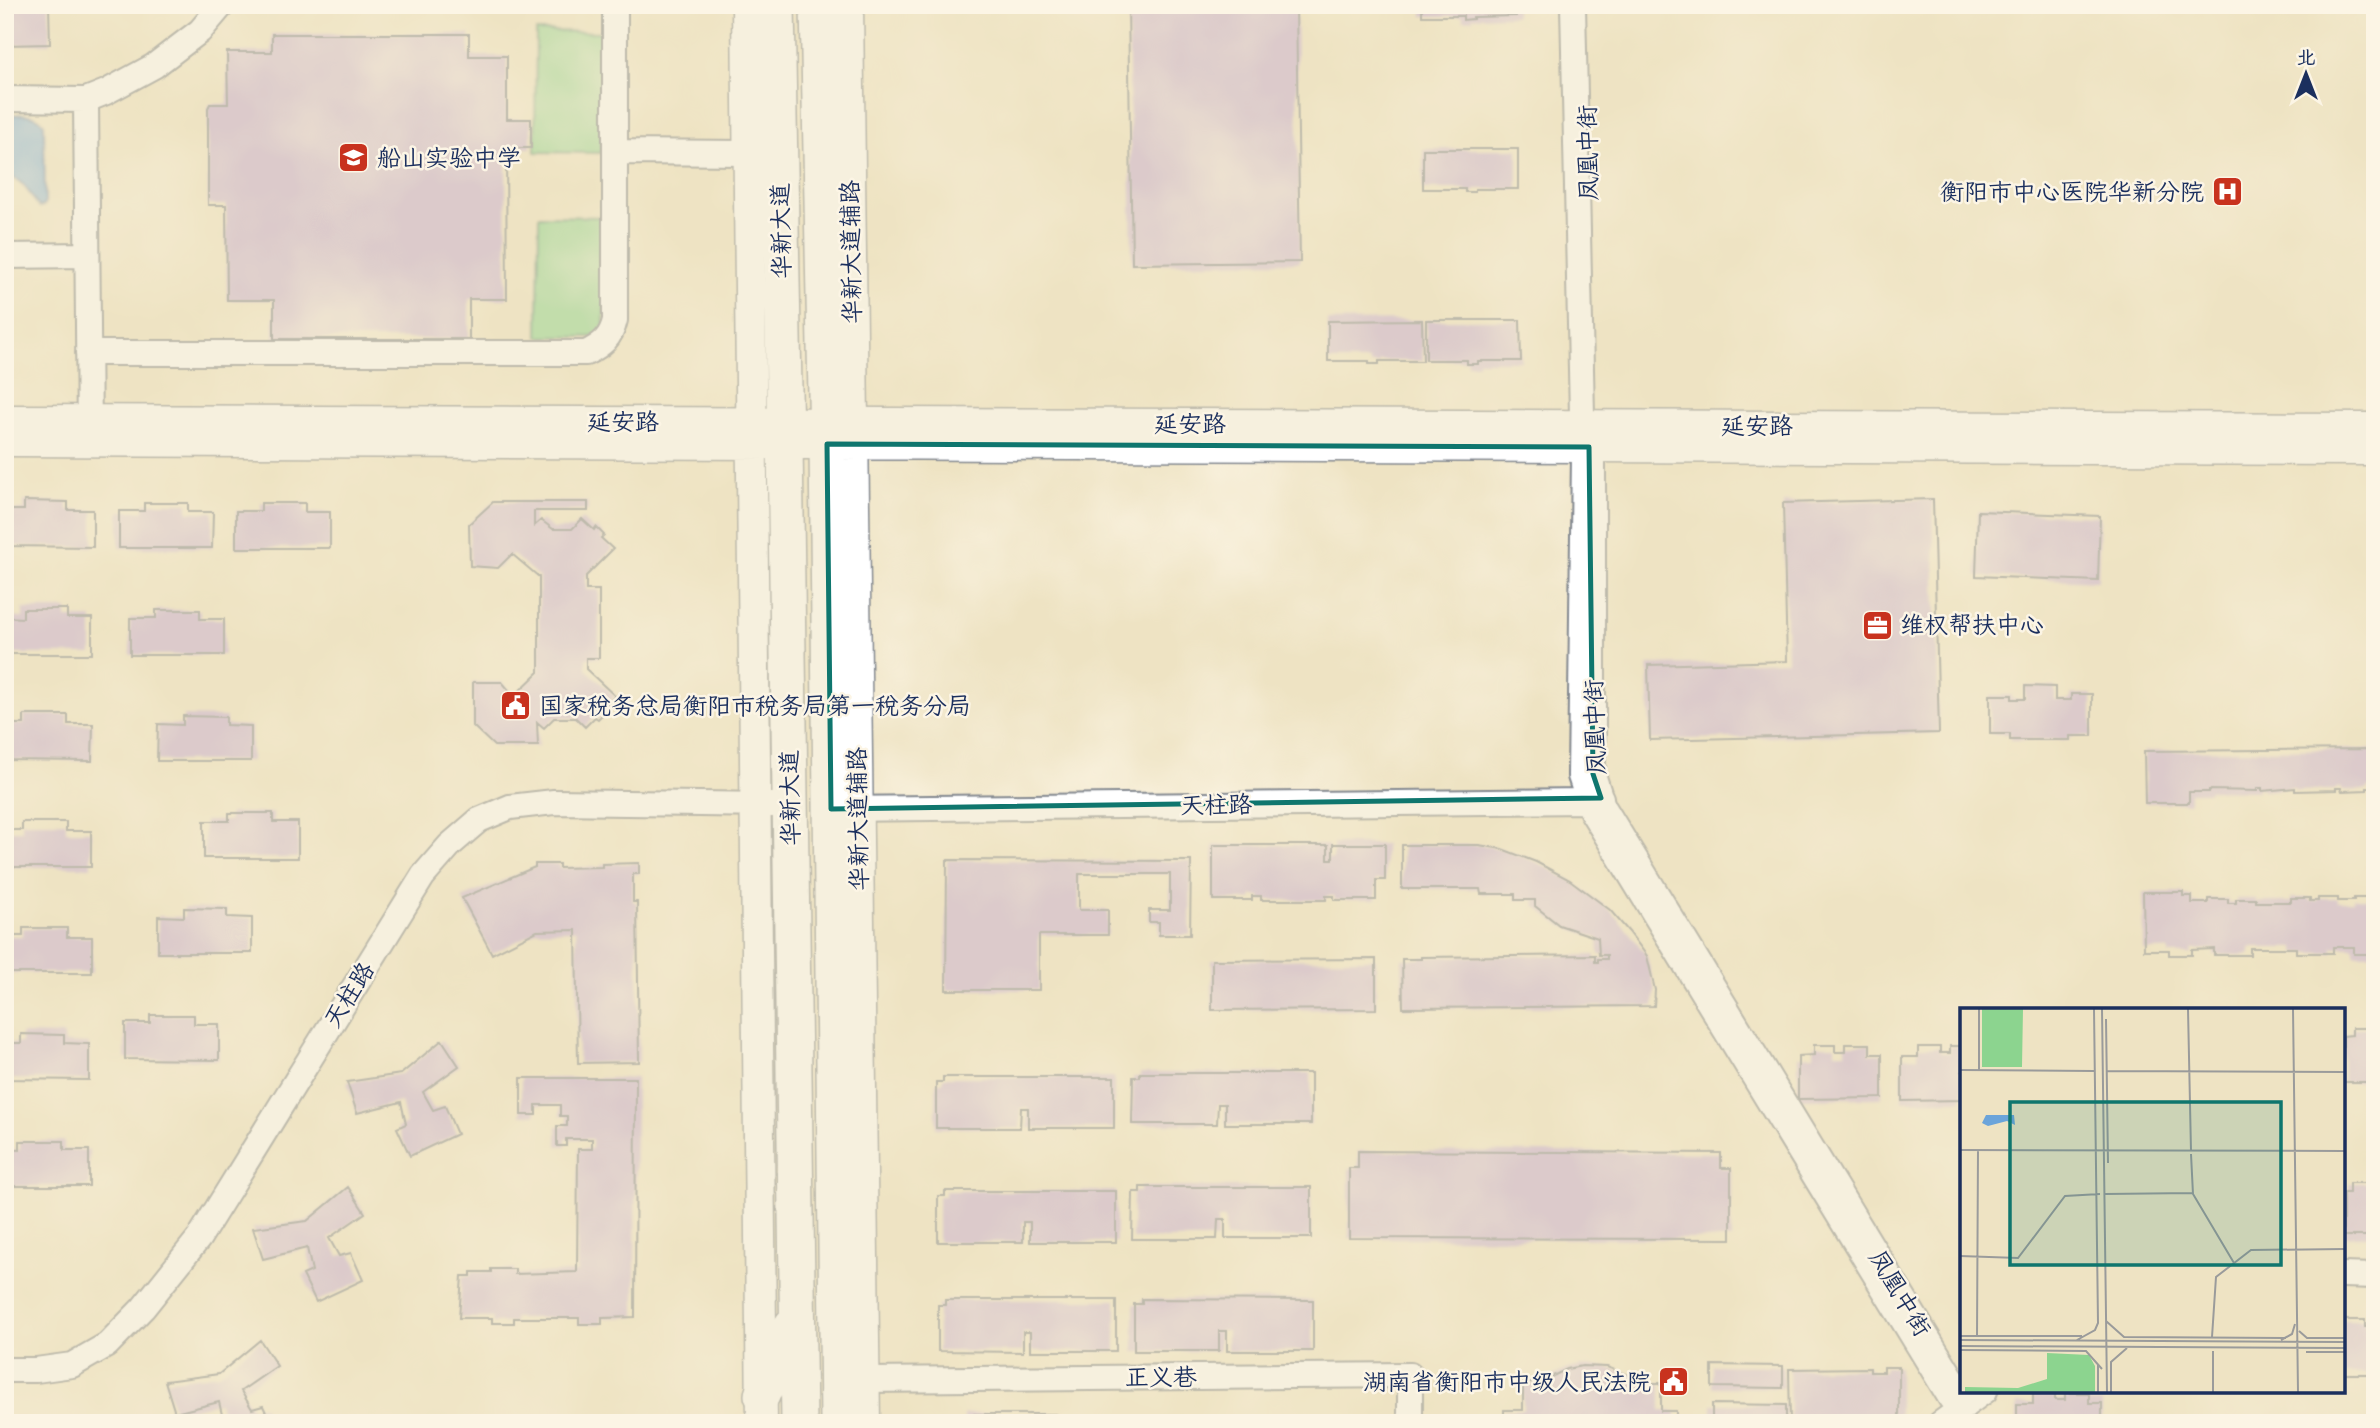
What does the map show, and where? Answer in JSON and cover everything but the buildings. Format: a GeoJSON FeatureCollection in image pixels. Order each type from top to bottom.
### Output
{"type":"FeatureCollection","features":[{"type":"Feature","properties":{"kind":"highway","name":"华新大道"},"geometry":{"type":"LineString","coordinates":[[777,5],[768,433],[790,805],[799,1423]]}},
{"type":"Feature","properties":{"kind":"highway","name":"华新大道"},"geometry":{"type":"LineString","coordinates":[[818,5],[840,433],[844,809],[838,1423]]}},
{"type":"Feature","properties":{"kind":"highway"},"geometry":{"type":"LineString","coordinates":[[762,1409],[797,1312]]}},
{"type":"Feature","properties":{"kind":"main road"},"geometry":{"type":"LineString","coordinates":[[747,5],[749,153],[768,433],[755,804],[762,1409]]}},
{"type":"Feature","properties":{"kind":"main road","name":"华新大道辅路"},"geometry":{"type":"LineString","coordinates":[[840,433],[848,5]]}},
{"type":"Feature","properties":{"kind":"main road","name":"延安路"},"geometry":{"type":"LineString","coordinates":[[5,420],[89,430],[1588,436],[2375,450]]}},
{"type":"Feature","properties":{"kind":"main road","name":"延安路"},"geometry":{"type":"LineString","coordinates":[[1588,436],[2375,428]]}},
{"type":"Feature","properties":{"kind":"main road","name":"延安路"},"geometry":{"type":"LineString","coordinates":[[5,441],[89,430]]}},
{"type":"Feature","properties":{"kind":"main road","name":"华新大道辅路"},"geometry":{"type":"LineString","coordinates":[[844,809],[865,1423]]}},
{"type":"Feature","properties":{"kind":"street"},"geometry":{"type":"LineString","coordinates":[[5,99],[86,100],[106,92],[154,66],[200,31],[222,5]]}},
{"type":"Feature","properties":{"kind":"street"},"geometry":{"type":"LineString","coordinates":[[88,353],[586,353],[600,346],[612,334],[615,320],[615,5]]}},
{"type":"Feature","properties":{"kind":"street","name":"凤凰中街"},"geometry":{"type":"LineString","coordinates":[[1573,5],[1582,415],[1594,455],[1594,800],[1610,817],[1960,1391]]}},
{"type":"Feature","properties":{"kind":"street","name":"凤凰中街"},"geometry":{"type":"LineString","coordinates":[[1587,5],[1591,415],[1588,436]]}},
{"type":"Feature","properties":{"kind":"street"},"geometry":{"type":"LineString","coordinates":[[86,100],[89,430]]}},
{"type":"Feature","properties":{"kind":"street"},"geometry":{"type":"LineString","coordinates":[[615,152],[749,153]]}},
{"type":"Feature","properties":{"kind":"street"},"geometry":{"type":"LineString","coordinates":[[5,256],[87,255]]}},
{"type":"Feature","properties":{"kind":"street","name":"天柱路"},"geometry":{"type":"LineString","coordinates":[[844,809],[1594,800]]}},
{"type":"Feature","properties":{"kind":"street","name":"天柱路"},"geometry":{"type":"LineString","coordinates":[[5,1370],[36,1370],[72,1364],[107,1345],[143,1308],[199,1238],[424,876],[450,845],[479,820],[510,807],[554,802],[790,805]]}},
{"type":"Feature","properties":{"kind":"street"},"geometry":{"type":"LineString","coordinates":[[2345,1275],[2375,1276]]}},
{"type":"Feature","properties":{"kind":"street","name":"正义巷"},"geometry":{"type":"LineString","coordinates":[[865,1380],[1410,1375],[1410,1423]]}},
{"type":"Feature","properties":{"kind":"street","name":"凤凰中街"},"geometry":{"type":"LineString","coordinates":[[1961,1393],[1964,1407]]}},
{"type":"Feature","properties":{"kind":"street"},"geometry":{"type":"LineString","coordinates":[[1941,1423],[1982,1393]]}},
{"type":"Feature","properties":{"kind":"highlighted area"},"geometry":{"type":"Polygon","coordinates":[[[827,444],[1589,447],[1593,774],[1601,798],[831,809],[827,444]]]}},
{"type":"Feature","properties":{"kind":"green space"},"geometry":{"type":"Polygon","coordinates":[[[536,31],[602,32],[601,153],[535,152],[536,31]]]}},
{"type":"Feature","properties":{"kind":"green space"},"geometry":{"type":"Polygon","coordinates":[[[539,216],[605,217],[604,337],[538,337],[539,216]]]}},
{"type":"Feature","properties":{"kind":"water"},"geometry":{"type":"Polygon","coordinates":[[[5,115],[31,115],[44,124],[43,206],[39,207],[22,184],[5,174],[5,115]]]}},
{"type":"Feature","properties":{"kind":"place","name":"船山实验中学"},"geometry":{"type":"Point","coordinates":[354,158]}},
{"type":"Feature","properties":{"kind":"place","name":"衡阳市中心医院华新分院"},"geometry":{"type":"Point","coordinates":[2227,192]}},
{"type":"Feature","properties":{"kind":"place","name":"维权帮扶中心"},"geometry":{"type":"Point","coordinates":[1877,625]}},
{"type":"Feature","properties":{"kind":"place","name":"国家税务总局衡阳市税务局第一税务分局"},"geometry":{"type":"Point","coordinates":[516,706]}},
{"type":"Feature","properties":{"kind":"place","name":"湖南省衡阳市中级人民法院"},"geometry":{"type":"Point","coordinates":[1674,1382]}}]}
